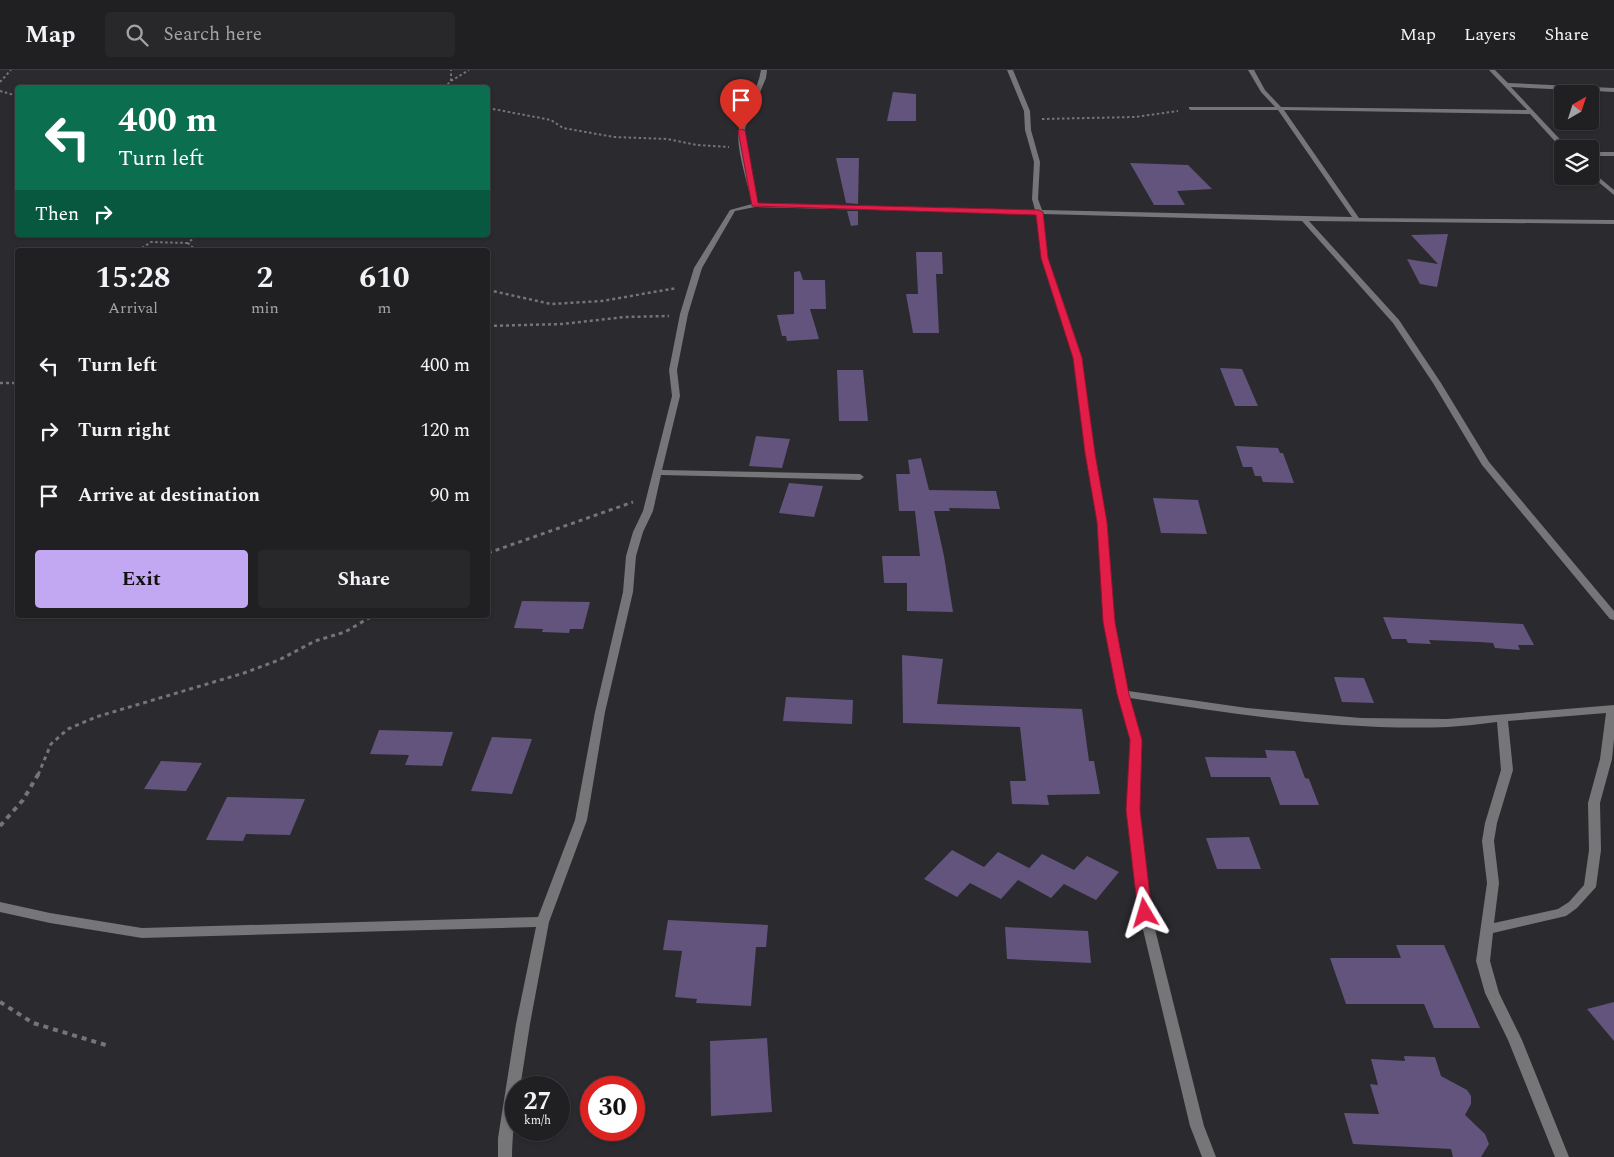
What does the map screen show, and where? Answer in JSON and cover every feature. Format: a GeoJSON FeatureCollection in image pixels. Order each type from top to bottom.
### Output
{"type":"FeatureCollection","features":[{"type":"Feature","properties":{"kind":"street"},"geometry":{"type":"LineString","coordinates":[[755,205],[741,130],[747,112],[764,77],[764,70]]}},
{"type":"Feature","properties":{"kind":"street"},"geometry":{"type":"LineString","coordinates":[[1010,70],[1027,111],[1028,130],[1037,162],[1035,199],[1039,212],[1044,258],[1078,358],[1090,453],[1102,522],[1109,622],[1123,694],[1136,740],[1133,810],[1145,913],[1197,1126],[1209,1157]]}},
{"type":"Feature","properties":{"kind":"street"},"geometry":{"type":"LineString","coordinates":[[1251,70],[1263,91],[1280,110],[1357,220]]}},
{"type":"Feature","properties":{"kind":"street"},"geometry":{"type":"LineString","coordinates":[[1492,70],[1557,140]]}},
{"type":"Feature","properties":{"kind":"street"},"geometry":{"type":"LineString","coordinates":[[1508,85],[1614,90]]}},
{"type":"Feature","properties":{"kind":"street"},"geometry":{"type":"LineString","coordinates":[[1191,108],[1280,110],[1409,108],[1530,112]]}},
{"type":"Feature","properties":{"kind":"street"},"geometry":{"type":"LineString","coordinates":[[1599,154],[1614,154]]}},
{"type":"Feature","properties":{"kind":"street"},"geometry":{"type":"LineString","coordinates":[[1599,180],[1614,193]]}},
{"type":"Feature","properties":{"kind":"street"},"geometry":{"type":"LineString","coordinates":[[505,1157],[505,1138],[523,1024],[543,922],[581,820],[600,712],[628,592],[630,556],[652,494],[676,396],[673,370],[684,314],[698,268],[733,210],[755,205],[1304,219],[1614,222]]}},
{"type":"Feature","properties":{"kind":"street"},"geometry":{"type":"LineString","coordinates":[[1304,219],[1396,322],[1437,383],[1485,463],[1614,617]]}},
{"type":"Feature","properties":{"kind":"street"},"geometry":{"type":"LineString","coordinates":[[657,472],[860,477]]}},
{"type":"Feature","properties":{"kind":"street"},"geometry":{"type":"LineString","coordinates":[[1123,694],[1248,712],[1362,722],[1447,723],[1613,709],[1606,759],[1594,803],[1595,850],[1590,887],[1574,905],[1562,913],[1486,930]]}},
{"type":"Feature","properties":{"kind":"street"},"geometry":{"type":"LineString","coordinates":[[1502,719],[1507,770],[1488,841],[1493,882],[1483,961],[1492,993],[1515,1040],[1562,1157]]}},
{"type":"Feature","properties":{"kind":"street"},"geometry":{"type":"LineString","coordinates":[[0,907],[50,918],[142,933],[543,922]]}},
{"type":"Feature","properties":{"kind":"path"},"geometry":{"type":"LineString","coordinates":[[0,82],[11,70]]}},
{"type":"Feature","properties":{"kind":"path"},"geometry":{"type":"LineString","coordinates":[[450,81],[451,70]]}},
{"type":"Feature","properties":{"kind":"path"},"geometry":{"type":"LineString","coordinates":[[447,85],[469,70]]}},
{"type":"Feature","properties":{"kind":"path"},"geometry":{"type":"LineString","coordinates":[[0,91],[15,95]]}},
{"type":"Feature","properties":{"kind":"path"},"geometry":{"type":"LineString","coordinates":[[490,108],[551,120],[563,128],[614,137],[667,139],[697,145],[744,149]]}},
{"type":"Feature","properties":{"kind":"path"},"geometry":{"type":"LineString","coordinates":[[1028,120],[1135,117],[1191,108]]}},
{"type":"Feature","properties":{"kind":"path"},"geometry":{"type":"LineString","coordinates":[[143,248],[151,242],[188,243],[195,237]]}},
{"type":"Feature","properties":{"kind":"path"},"geometry":{"type":"LineString","coordinates":[[188,243],[192,248]]}},
{"type":"Feature","properties":{"kind":"path"},"geometry":{"type":"LineString","coordinates":[[490,290],[551,304],[602,301],[693,285]]}},
{"type":"Feature","properties":{"kind":"path"},"geometry":{"type":"LineString","coordinates":[[490,326],[562,324],[625,317],[684,314]]}},
{"type":"Feature","properties":{"kind":"path"},"geometry":{"type":"LineString","coordinates":[[0,383],[15,383]]}},
{"type":"Feature","properties":{"kind":"path"},"geometry":{"type":"LineString","coordinates":[[490,552],[615,510],[652,494]]}},
{"type":"Feature","properties":{"kind":"path"},"geometry":{"type":"LineString","coordinates":[[0,826],[23,800],[36,780],[51,744],[68,729],[96,717],[202,687],[261,667],[315,641],[345,632],[369,618]]}},
{"type":"Feature","properties":{"kind":"path"},"geometry":{"type":"LineString","coordinates":[[0,1002],[33,1023],[109,1046]]}},
{"type":"Feature","properties":{"kind":"building"},"geometry":{"type":"Polygon","coordinates":[[[893,92],[916,94],[916,121],[887,121],[893,92]]]}},
{"type":"Feature","properties":{"kind":"building"},"geometry":{"type":"Polygon","coordinates":[[[836,158],[859,158],[858,204],[846,203],[836,158]]]}},
{"type":"Feature","properties":{"kind":"building"},"geometry":{"type":"Polygon","coordinates":[[[1130,163],[1188,165],[1212,189],[1177,191],[1185,205],[1154,205],[1130,163]]]}},
{"type":"Feature","properties":{"kind":"building"},"geometry":{"type":"Polygon","coordinates":[[[847,211],[858,211],[858,225],[851,226],[847,211]]]}},
{"type":"Feature","properties":{"kind":"building"},"geometry":{"type":"Polygon","coordinates":[[[1448,234],[1437,287],[1420,284],[1407,259],[1438,264],[1411,235],[1448,234]]]}},
{"type":"Feature","properties":{"kind":"building"},"geometry":{"type":"Polygon","coordinates":[[[916,252],[942,252],[943,274],[936,274],[939,333],[913,333],[906,294],[918,294],[916,252]]]}},
{"type":"Feature","properties":{"kind":"building"},"geometry":{"type":"Polygon","coordinates":[[[800,271],[803,280],[825,280],[826,309],[810,309],[819,339],[787,341],[786,336],[782,336],[777,315],[794,314],[794,272],[800,271]]]}},
{"type":"Feature","properties":{"kind":"building"},"geometry":{"type":"Polygon","coordinates":[[[1220,368],[1242,369],[1258,406],[1235,406],[1220,368]]]}},
{"type":"Feature","properties":{"kind":"building"},"geometry":{"type":"Polygon","coordinates":[[[837,370],[863,370],[868,421],[839,421],[837,370]]]}},
{"type":"Feature","properties":{"kind":"building"},"geometry":{"type":"Polygon","coordinates":[[[756,436],[790,439],[782,468],[749,466],[756,436]]]}},
{"type":"Feature","properties":{"kind":"building"},"geometry":{"type":"Polygon","coordinates":[[[1236,446],[1278,448],[1280,453],[1283,453],[1294,483],[1263,482],[1261,476],[1255,476],[1252,467],[1243,467],[1236,446]]]}},
{"type":"Feature","properties":{"kind":"building"},"geometry":{"type":"Polygon","coordinates":[[[921,458],[929,490],[996,491],[1000,509],[949,508],[950,511],[934,511],[944,556],[953,612],[907,611],[907,583],[884,583],[882,556],[920,556],[915,511],[899,511],[896,474],[910,474],[908,460],[921,458]]]}},
{"type":"Feature","properties":{"kind":"building"},"geometry":{"type":"Polygon","coordinates":[[[789,483],[823,486],[814,517],[779,513],[789,483]]]}},
{"type":"Feature","properties":{"kind":"building"},"geometry":{"type":"Polygon","coordinates":[[[1153,498],[1198,500],[1207,534],[1161,533],[1153,498]]]}},
{"type":"Feature","properties":{"kind":"building"},"geometry":{"type":"Polygon","coordinates":[[[522,601],[590,602],[583,629],[570,629],[569,633],[542,632],[543,629],[514,628],[522,601]]]}},
{"type":"Feature","properties":{"kind":"building"},"geometry":{"type":"Polygon","coordinates":[[[1383,617],[1523,624],[1534,645],[1518,645],[1520,650],[1495,648],[1493,643],[1479,642],[1429,640],[1431,644],[1408,643],[1406,639],[1392,639],[1383,617]]]}},
{"type":"Feature","properties":{"kind":"building"},"geometry":{"type":"Polygon","coordinates":[[[902,655],[943,659],[937,704],[1082,709],[1089,761],[1094,761],[1100,794],[1047,795],[1049,805],[1012,804],[1010,781],[1026,781],[1020,727],[903,723],[902,655]]]}},
{"type":"Feature","properties":{"kind":"building"},"geometry":{"type":"Polygon","coordinates":[[[1334,677],[1364,678],[1374,703],[1342,702],[1334,677]]]}},
{"type":"Feature","properties":{"kind":"building"},"geometry":{"type":"Polygon","coordinates":[[[786,697],[853,700],[852,724],[783,721],[786,697]]]}},
{"type":"Feature","properties":{"kind":"building"},"geometry":{"type":"Polygon","coordinates":[[[379,730],[453,732],[442,766],[405,765],[409,755],[370,754],[379,730]]]}},
{"type":"Feature","properties":{"kind":"building"},"geometry":{"type":"Polygon","coordinates":[[[492,737],[532,739],[512,794],[471,791],[492,737]]]}},
{"type":"Feature","properties":{"kind":"building"},"geometry":{"type":"Polygon","coordinates":[[[1265,750],[1295,751],[1305,778],[1309,779],[1319,805],[1280,805],[1270,777],[1211,777],[1205,757],[1267,758],[1265,750]]]}},
{"type":"Feature","properties":{"kind":"building"},"geometry":{"type":"Polygon","coordinates":[[[161,761],[202,763],[186,791],[144,789],[161,761]]]}},
{"type":"Feature","properties":{"kind":"building"},"geometry":{"type":"Polygon","coordinates":[[[227,797],[305,799],[290,835],[246,834],[243,841],[206,840],[227,797]]]}},
{"type":"Feature","properties":{"kind":"building"},"geometry":{"type":"Polygon","coordinates":[[[1249,837],[1261,869],[1217,869],[1206,838],[1249,837]]]}},
{"type":"Feature","properties":{"kind":"building"},"geometry":{"type":"Polygon","coordinates":[[[952,850],[984,867],[998,852],[1029,868],[1021,877],[1042,854],[1074,870],[1087,856],[1119,872],[1096,900],[1064,884],[1051,898],[1018,880],[1001,899],[970,883],[957,897],[924,879],[952,850]]]}},
{"type":"Feature","properties":{"kind":"building"},"geometry":{"type":"Polygon","coordinates":[[[668,920],[768,925],[766,947],[756,947],[751,1006],[696,1003],[697,999],[675,997],[682,951],[663,950],[668,920]]]}},
{"type":"Feature","properties":{"kind":"building"},"geometry":{"type":"Polygon","coordinates":[[[1005,927],[1088,931],[1091,963],[1007,959],[1005,927]]]}},
{"type":"Feature","properties":{"kind":"building"},"geometry":{"type":"Polygon","coordinates":[[[1396,945],[1444,945],[1480,1028],[1434,1028],[1424,1004],[1346,1004],[1330,958],[1401,958],[1396,945]]]}},
{"type":"Feature","properties":{"kind":"building"},"geometry":{"type":"Polygon","coordinates":[[[1614,1002],[1614,1041],[1587,1009],[1614,1002]]]}},
{"type":"Feature","properties":{"kind":"building"},"geometry":{"type":"Polygon","coordinates":[[[767,1038],[772,1112],[711,1116],[710,1041],[767,1038]]]}},
{"type":"Feature","properties":{"kind":"building"},"geometry":{"type":"Polygon","coordinates":[[[1404,1056],[1435,1057],[1441,1076],[1467,1090],[1471,1096],[1471,1104],[1465,1115],[1485,1134],[1489,1144],[1481,1157],[1453,1157],[1451,1149],[1353,1144],[1344,1113],[1379,1114],[1370,1084],[1378,1085],[1371,1059],[1405,1061],[1404,1056]]]}},
{"type":"Feature","properties":{"kind":"route"},"geometry":{"type":"LineString","coordinates":[[741,130],[755,205],[1039,212],[1044,258],[1078,358],[1090,453],[1102,522],[1109,622],[1123,694],[1136,740],[1133,810],[1145,913]]}}]}
